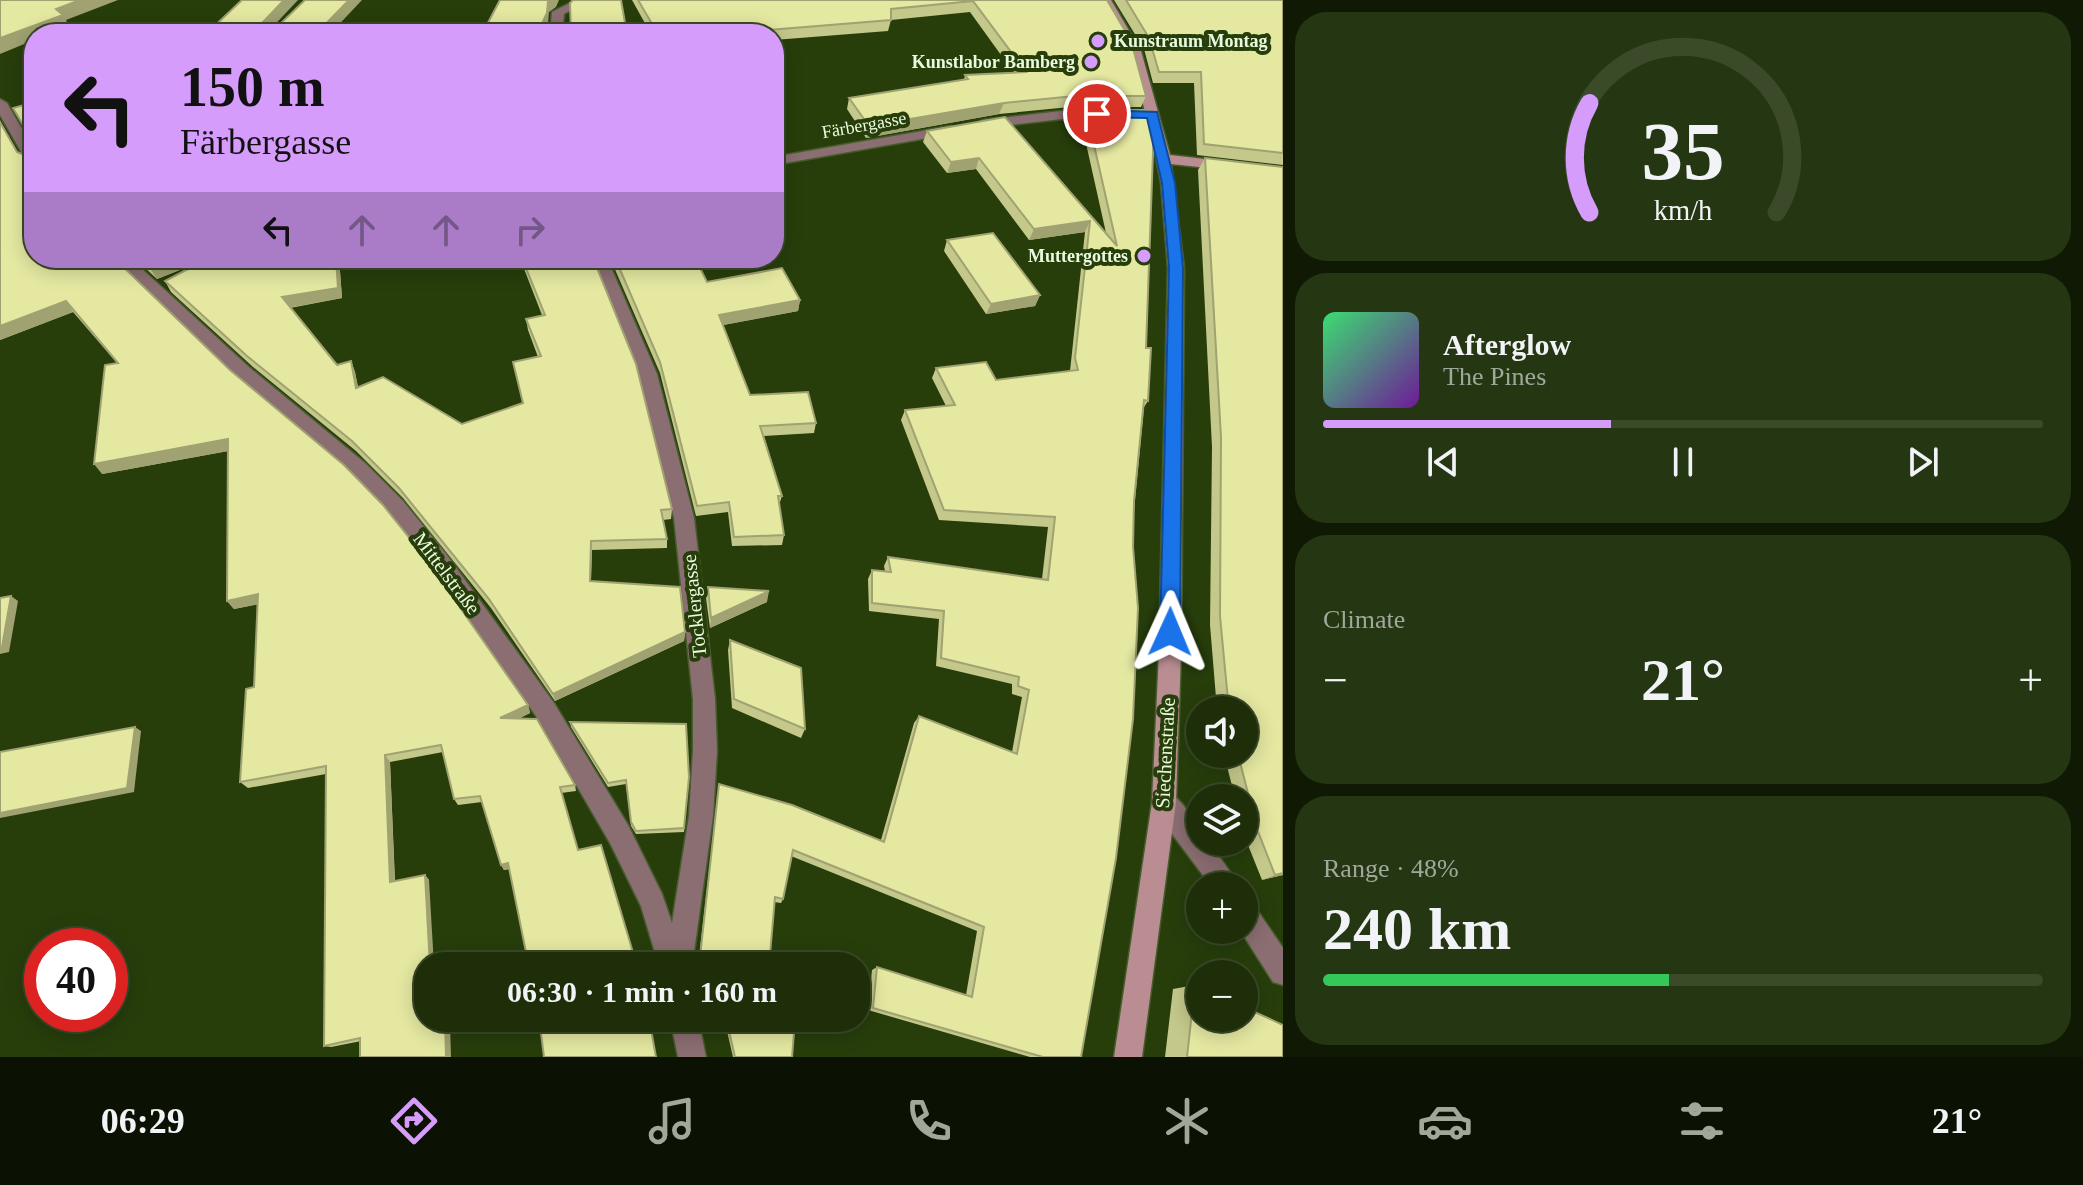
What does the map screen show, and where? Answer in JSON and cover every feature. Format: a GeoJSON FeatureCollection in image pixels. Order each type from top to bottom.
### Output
{"type":"FeatureCollection","features":[{"type":"Feature","properties":{"kind":"street","name":"Siechenstraße"},"geometry":{"type":"LineString","coordinates":[[1105,0],[1135,51],[1139,114],[1165,159],[1176,268],[1164,802],[1128,1057]]}},
{"type":"Feature","properties":{"kind":"street"},"geometry":{"type":"LineString","coordinates":[[557,24],[558,12],[570,7]]}},
{"type":"Feature","properties":{"kind":"street"},"geometry":{"type":"LineString","coordinates":[[0,103],[24,134]]}},
{"type":"Feature","properties":{"kind":"street","name":"Färbergasse"},"geometry":{"type":"LineString","coordinates":[[784,159],[1000,121],[1070,114],[1139,114]]}},
{"type":"Feature","properties":{"kind":"street"},"geometry":{"type":"LineString","coordinates":[[1165,159],[1283,172]]}},
{"type":"Feature","properties":{"kind":"street","name":"Mittelstraße"},"geometry":{"type":"LineString","coordinates":[[130,268],[244,373],[358,468],[396,507],[440,561],[546,711],[619,834],[653,903],[668,952]]}},
{"type":"Feature","properties":{"kind":"street","name":"Tocklergasse"},"geometry":{"type":"LineString","coordinates":[[603,268],[648,374],[684,518],[704,699],[705,751],[701,816],[681,952]]}},
{"type":"Feature","properties":{"kind":"street"},"geometry":{"type":"LineString","coordinates":[[154,291],[175,280]]}},
{"type":"Feature","properties":{"kind":"street"},"geometry":{"type":"LineString","coordinates":[[1164,802],[1216,872]]}},
{"type":"Feature","properties":{"kind":"street"},"geometry":{"type":"LineString","coordinates":[[1258,934],[1283,972]]}},
{"type":"Feature","properties":{"kind":"street"},"geometry":{"type":"LineString","coordinates":[[687,1032],[692,1057]]}},
{"type":"Feature","properties":{"kind":"building"},"geometry":{"type":"Polygon","coordinates":[[[0,0],[80,0],[56,9],[63,15],[38,24],[24,24],[24,29],[0,38],[0,0]]]}},
{"type":"Feature","properties":{"kind":"building"},"geometry":{"type":"Polygon","coordinates":[[[242,0],[284,0],[262,23],[267,24],[217,24],[242,0]]]}},
{"type":"Feature","properties":{"kind":"building"},"geometry":{"type":"Polygon","coordinates":[[[305,0],[349,0],[326,24],[280,24],[305,0]]]}},
{"type":"Feature","properties":{"kind":"building"},"geometry":{"type":"Polygon","coordinates":[[[500,0],[549,0],[542,24],[487,24],[500,0]]]}},
{"type":"Feature","properties":{"kind":"building"},"geometry":{"type":"Polygon","coordinates":[[[573,0],[621,0],[625,24],[571,24],[570,3],[573,0]]]}},
{"type":"Feature","properties":{"kind":"building"},"geometry":{"type":"Polygon","coordinates":[[[638,0],[1107,0],[1131,41],[1146,96],[1075,96],[1004,103],[869,126],[849,98],[968,79],[965,75],[1026,72],[973,1],[891,9],[891,20],[784,29],[784,24],[652,24],[638,0]]]}},
{"type":"Feature","properties":{"kind":"building"},"geometry":{"type":"Polygon","coordinates":[[[1126,0],[1283,0],[1283,153],[1204,144],[1201,72],[1159,72],[1149,38],[1126,0]]]}},
{"type":"Feature","properties":{"kind":"building"},"geometry":{"type":"Polygon","coordinates":[[[24,105],[24,127],[13,108],[24,105]]]}},
{"type":"Feature","properties":{"kind":"building"},"geometry":{"type":"Polygon","coordinates":[[[1086,110],[1150,110],[1154,124],[1146,348],[1151,348],[1148,401],[1144,400],[1134,501],[1133,547],[1138,608],[1133,719],[1116,858],[1081,1057],[1043,1057],[873,1008],[877,967],[972,997],[984,927],[793,850],[783,899],[775,897],[770,952],[701,952],[719,784],[792,805],[884,842],[919,716],[1017,754],[1029,690],[1018,686],[1019,677],[941,658],[944,611],[872,603],[872,570],[891,572],[888,557],[1048,580],[1055,517],[944,510],[905,410],[955,405],[936,368],[986,362],[996,380],[1078,370],[1075,358],[1090,221],[1034,229],[979,158],[951,162],[927,131],[1005,117],[1117,246],[1086,110]]]}},
{"type":"Feature","properties":{"kind":"building"},"geometry":{"type":"Polygon","coordinates":[[[0,122],[17,152],[24,155],[24,268],[124,268],[230,370],[344,465],[383,505],[427,560],[528,705],[500,718],[537,719],[575,785],[560,787],[578,850],[601,845],[633,952],[526,952],[508,863],[501,865],[480,796],[454,799],[441,745],[385,755],[390,882],[425,875],[429,952],[414,952],[414,1032],[445,1032],[446,1057],[360,1057],[360,1038],[324,1046],[326,766],[240,782],[246,689],[254,687],[258,594],[227,601],[228,439],[94,464],[105,365],[118,363],[66,301],[0,326],[0,122]]]}},
{"type":"Feature","properties":{"kind":"building"},"geometry":{"type":"Polygon","coordinates":[[[1205,158],[1283,167],[1283,873],[1275,875],[1258,832],[1258,784],[1246,784],[1242,768],[1258,768],[1258,696],[1228,696],[1220,616],[1221,437],[1205,158]]]}},
{"type":"Feature","properties":{"kind":"building"},"geometry":{"type":"Polygon","coordinates":[[[993,233],[1040,295],[991,304],[947,240],[993,233]]]}},
{"type":"Feature","properties":{"kind":"building"},"geometry":{"type":"Polygon","coordinates":[[[337,268],[338,288],[282,297],[337,365],[351,361],[356,388],[383,377],[462,424],[523,403],[513,362],[541,356],[526,319],[545,315],[526,268],[597,268],[636,364],[672,509],[661,510],[667,539],[591,541],[590,581],[680,587],[685,632],[553,694],[489,599],[399,488],[352,441],[247,356],[165,281],[186,270],[337,268]]]}},
{"type":"Feature","properties":{"kind":"building"},"geometry":{"type":"Polygon","coordinates":[[[619,268],[700,268],[707,282],[782,268],[800,300],[719,315],[750,395],[808,392],[816,423],[760,426],[782,496],[778,496],[784,535],[734,537],[729,502],[697,506],[660,362],[619,268]]]}},
{"type":"Feature","properties":{"kind":"building"},"geometry":{"type":"Polygon","coordinates":[[[708,587],[769,591],[711,618],[708,587]]]}},
{"type":"Feature","properties":{"kind":"building"},"geometry":{"type":"Polygon","coordinates":[[[11,596],[2,647],[0,647],[0,598],[11,596]]]}},
{"type":"Feature","properties":{"kind":"building"},"geometry":{"type":"Polygon","coordinates":[[[730,640],[801,668],[805,729],[734,699],[730,640]]]}},
{"type":"Feature","properties":{"kind":"building"},"geometry":{"type":"Polygon","coordinates":[[[570,722],[686,724],[689,777],[684,828],[636,831],[631,822],[626,780],[608,783],[570,722]]]}},
{"type":"Feature","properties":{"kind":"building"},"geometry":{"type":"Polygon","coordinates":[[[135,727],[127,788],[0,813],[0,752],[135,727]]]}},
{"type":"Feature","properties":{"kind":"building"},"geometry":{"type":"Polygon","coordinates":[[[1258,1013],[1283,1025],[1283,1057],[1187,1057],[1190,1032],[1258,1032],[1258,1013]]]}},
{"type":"Feature","properties":{"kind":"building"},"geometry":{"type":"Polygon","coordinates":[[[541,1032],[652,1032],[656,1057],[544,1057],[541,1032]]]}},
{"type":"Feature","properties":{"kind":"building"},"geometry":{"type":"Polygon","coordinates":[[[729,1032],[794,1032],[792,1057],[735,1057],[729,1032]]]}},
{"type":"Feature","properties":{"kind":"place","name":"Kunstraum Montag"},"geometry":{"type":"Point","coordinates":[1098,41]}},
{"type":"Feature","properties":{"kind":"place","name":"Kunstlabor Bamberg"},"geometry":{"type":"Point","coordinates":[1091,62]}},
{"type":"Feature","properties":{"kind":"place","name":"Muttergottes"},"geometry":{"type":"Point","coordinates":[1144,256]}},
{"type":"Feature","properties":{"kind":"route"},"geometry":{"type":"LineString","coordinates":[[1097,114],[1152,114],[1165,159],[1176,268],[1170,632]]}}]}
